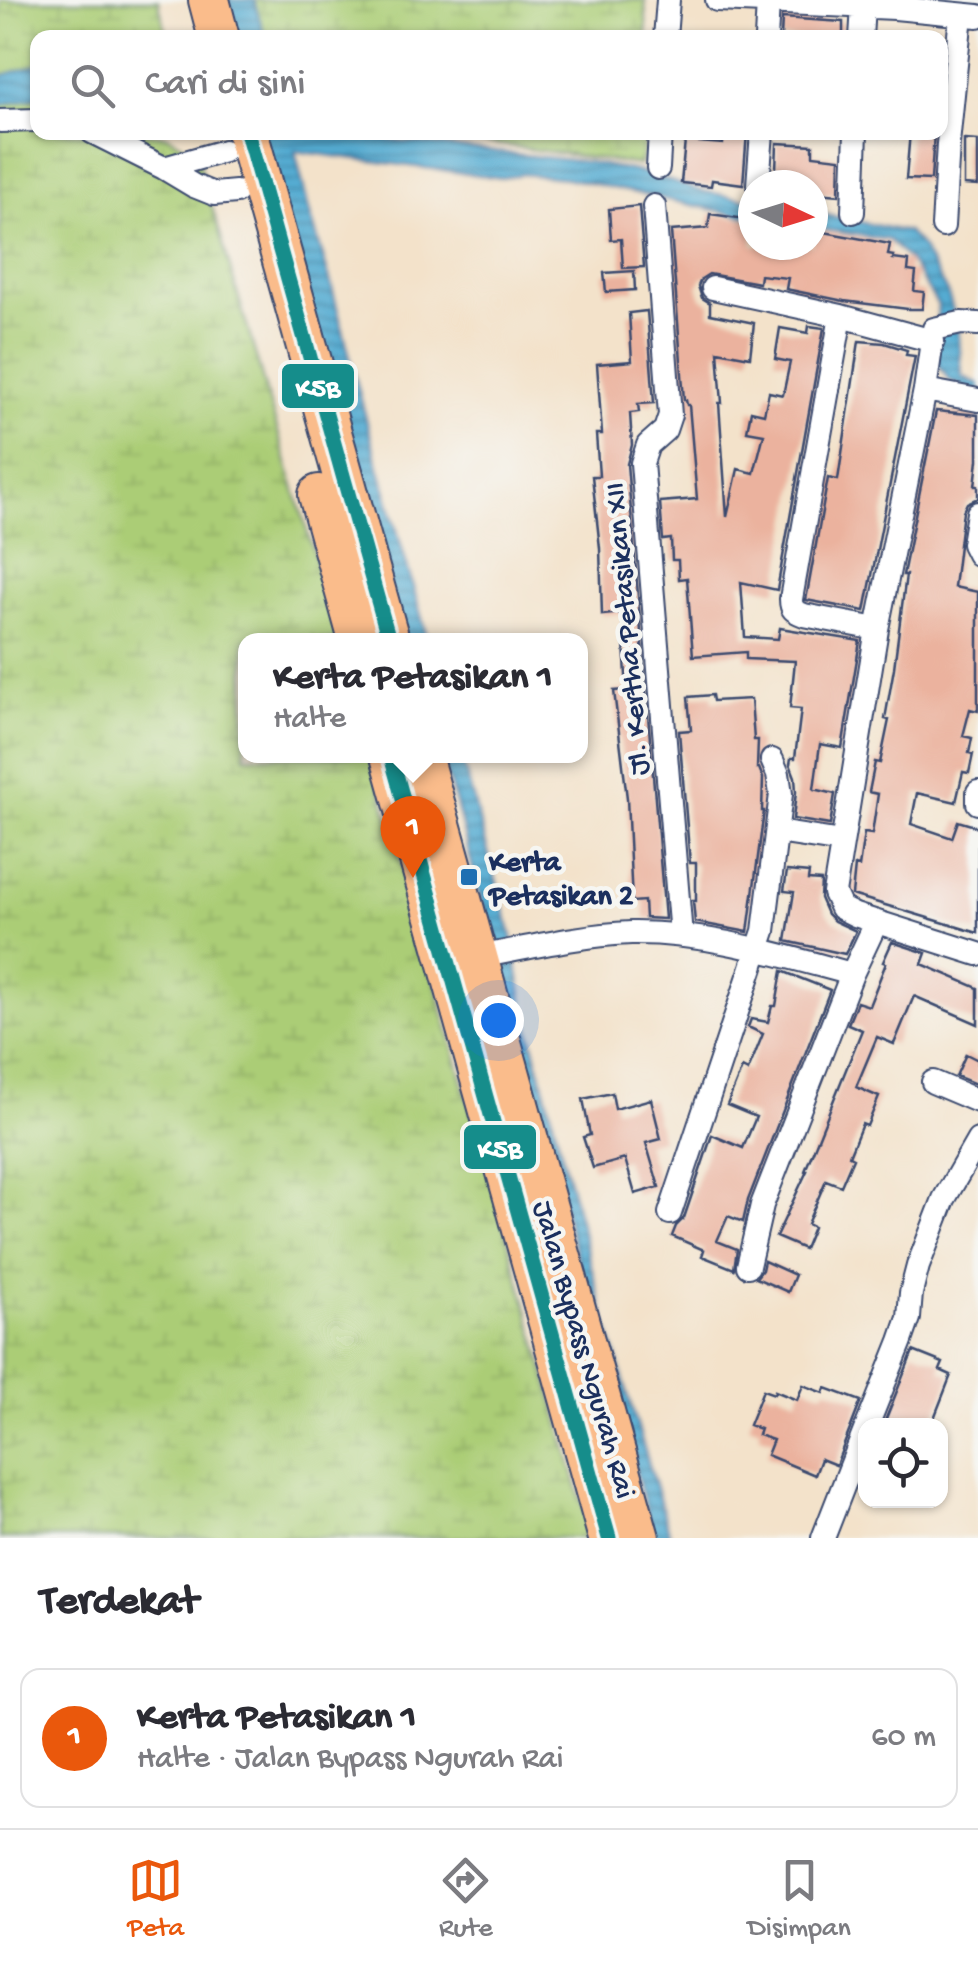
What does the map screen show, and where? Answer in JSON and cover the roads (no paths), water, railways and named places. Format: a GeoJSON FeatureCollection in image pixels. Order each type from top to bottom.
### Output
{"type":"FeatureCollection","features":[{"type":"Feature","properties":{"kind":"highway"},"geometry":{"type":"LineString","coordinates":[[182,0],[190,30]]}},
{"type":"Feature","properties":{"kind":"highway"},"geometry":{"type":"LineString","coordinates":[[209,0],[217,30]]}},
{"type":"Feature","properties":{"kind":"highway"},"geometry":{"type":"LineString","coordinates":[[233,142],[236,192],[357,633]]}},
{"type":"Feature","properties":{"kind":"highway"},"geometry":{"type":"LineString","coordinates":[[233,142],[387,633]]}},
{"type":"Feature","properties":{"kind":"highway","name":"Jalan Bypass Ngurah Rai"},"geometry":{"type":"LineString","coordinates":[[393,763],[609,1538]]}},
{"type":"Feature","properties":{"kind":"highway","name":"Jalan Bypass Ngurah Rai"},"geometry":{"type":"LineString","coordinates":[[423,763],[484,956],[639,1538]]}},
{"type":"Feature","properties":{"kind":"street"},"geometry":{"type":"LineString","coordinates":[[666,30],[668,0]]}},
{"type":"Feature","properties":{"kind":"street"},"geometry":{"type":"LineString","coordinates":[[718,0],[895,4],[970,15],[948,144],[943,226]]}},
{"type":"Feature","properties":{"kind":"street"},"geometry":{"type":"LineString","coordinates":[[768,30],[776,2]]}},
{"type":"Feature","properties":{"kind":"street"},"geometry":{"type":"LineString","coordinates":[[862,30],[863,6]]}},
{"type":"Feature","properties":{"kind":"street"},"geometry":{"type":"LineString","coordinates":[[0,122],[30,120]]}},
{"type":"Feature","properties":{"kind":"street"},"geometry":{"type":"LineString","coordinates":[[108,140],[194,186],[214,194],[236,192]]}},
{"type":"Feature","properties":{"kind":"street"},"geometry":{"type":"LineString","coordinates":[[658,168],[660,140]]}},
{"type":"Feature","properties":{"kind":"street"},"geometry":{"type":"LineString","coordinates":[[759,170],[761,140]]}},
{"type":"Feature","properties":{"kind":"street"},"geometry":{"type":"LineString","coordinates":[[853,212],[856,140]]}},
{"type":"Feature","properties":{"kind":"street"},"geometry":{"type":"LineString","coordinates":[[164,168],[233,142]]}},
{"type":"Feature","properties":{"kind":"street","name":"Jl. Kertha Petasikan XII"},"geometry":{"type":"LineString","coordinates":[[654,206],[670,415],[665,430],[648,445],[642,463],[681,936]]}},
{"type":"Feature","properties":{"kind":"street"},"geometry":{"type":"LineString","coordinates":[[713,288],[934,335],[969,323]]}},
{"type":"Feature","properties":{"kind":"street"},"geometry":{"type":"LineString","coordinates":[[842,316],[791,608],[804,616],[877,629]]}},
{"type":"Feature","properties":{"kind":"street"},"geometry":{"type":"LineString","coordinates":[[934,335],[877,629],[834,893],[841,908],[876,924],[978,954]]}},
{"type":"Feature","properties":{"kind":"street"},"geometry":{"type":"LineString","coordinates":[[925,390],[978,400]]}},
{"type":"Feature","properties":{"kind":"street"},"geometry":{"type":"LineString","coordinates":[[978,513],[972,544],[978,554]]}},
{"type":"Feature","properties":{"kind":"street"},"geometry":{"type":"LineString","coordinates":[[670,1212],[764,931],[781,794],[772,760]]}},
{"type":"Feature","properties":{"kind":"street"},"geometry":{"type":"LineString","coordinates":[[978,792],[978,803]]}},
{"type":"Feature","properties":{"kind":"street"},"geometry":{"type":"LineString","coordinates":[[777,832],[842,842]]}},
{"type":"Feature","properties":{"kind":"street"},"geometry":{"type":"LineString","coordinates":[[748,1266],[762,1204],[852,974],[876,924]]}},
{"type":"Feature","properties":{"kind":"street"},"geometry":{"type":"LineString","coordinates":[[484,956],[588,936],[633,933],[681,936],[758,950],[852,974]]}},
{"type":"Feature","properties":{"kind":"street"},"geometry":{"type":"LineString","coordinates":[[932,1082],[978,1101]]}},
{"type":"Feature","properties":{"kind":"street"},"geometry":{"type":"LineString","coordinates":[[870,1418],[905,1329],[918,1266],[944,1200],[978,1140]]}},
{"type":"Feature","properties":{"kind":"street"},"geometry":{"type":"LineString","coordinates":[[823,1538],[858,1448]]}},
{"type":"Feature","properties":{"kind":"water"},"geometry":{"type":"Polygon","coordinates":[[[222,0],[254,0],[263,30],[231,30],[222,0]]]}},
{"type":"Feature","properties":{"kind":"water"},"geometry":{"type":"Polygon","coordinates":[[[30,67],[30,99],[0,105],[0,76],[30,67]]]}},
{"type":"Feature","properties":{"kind":"water"},"geometry":{"type":"Polygon","coordinates":[[[262,140],[392,140],[588,162],[738,198],[738,215],[566,178],[521,174],[502,178],[295,151],[426,633],[402,633],[262,140]]]}},
{"type":"Feature","properties":{"kind":"water"},"geometry":{"type":"Polygon","coordinates":[[[828,215],[907,232],[920,245],[948,294],[958,326],[962,376],[978,384],[978,395],[949,380],[938,364],[938,305],[911,263],[889,240],[828,230],[828,215]]]}},
{"type":"Feature","properties":{"kind":"water"},"geometry":{"type":"Polygon","coordinates":[[[442,763],[463,763],[512,936],[525,1012],[602,1308],[671,1538],[654,1538],[442,763]]]}},
{"type":"Feature","properties":{"kind":"place","name":"Kerta Petasikan 2"},"geometry":{"type":"Point","coordinates":[469,877]}},
{"type":"Feature","properties":{"kind":"place","name":"Kerta Petasikan 1"},"geometry":{"type":"Point","coordinates":[413,878]}}]}
